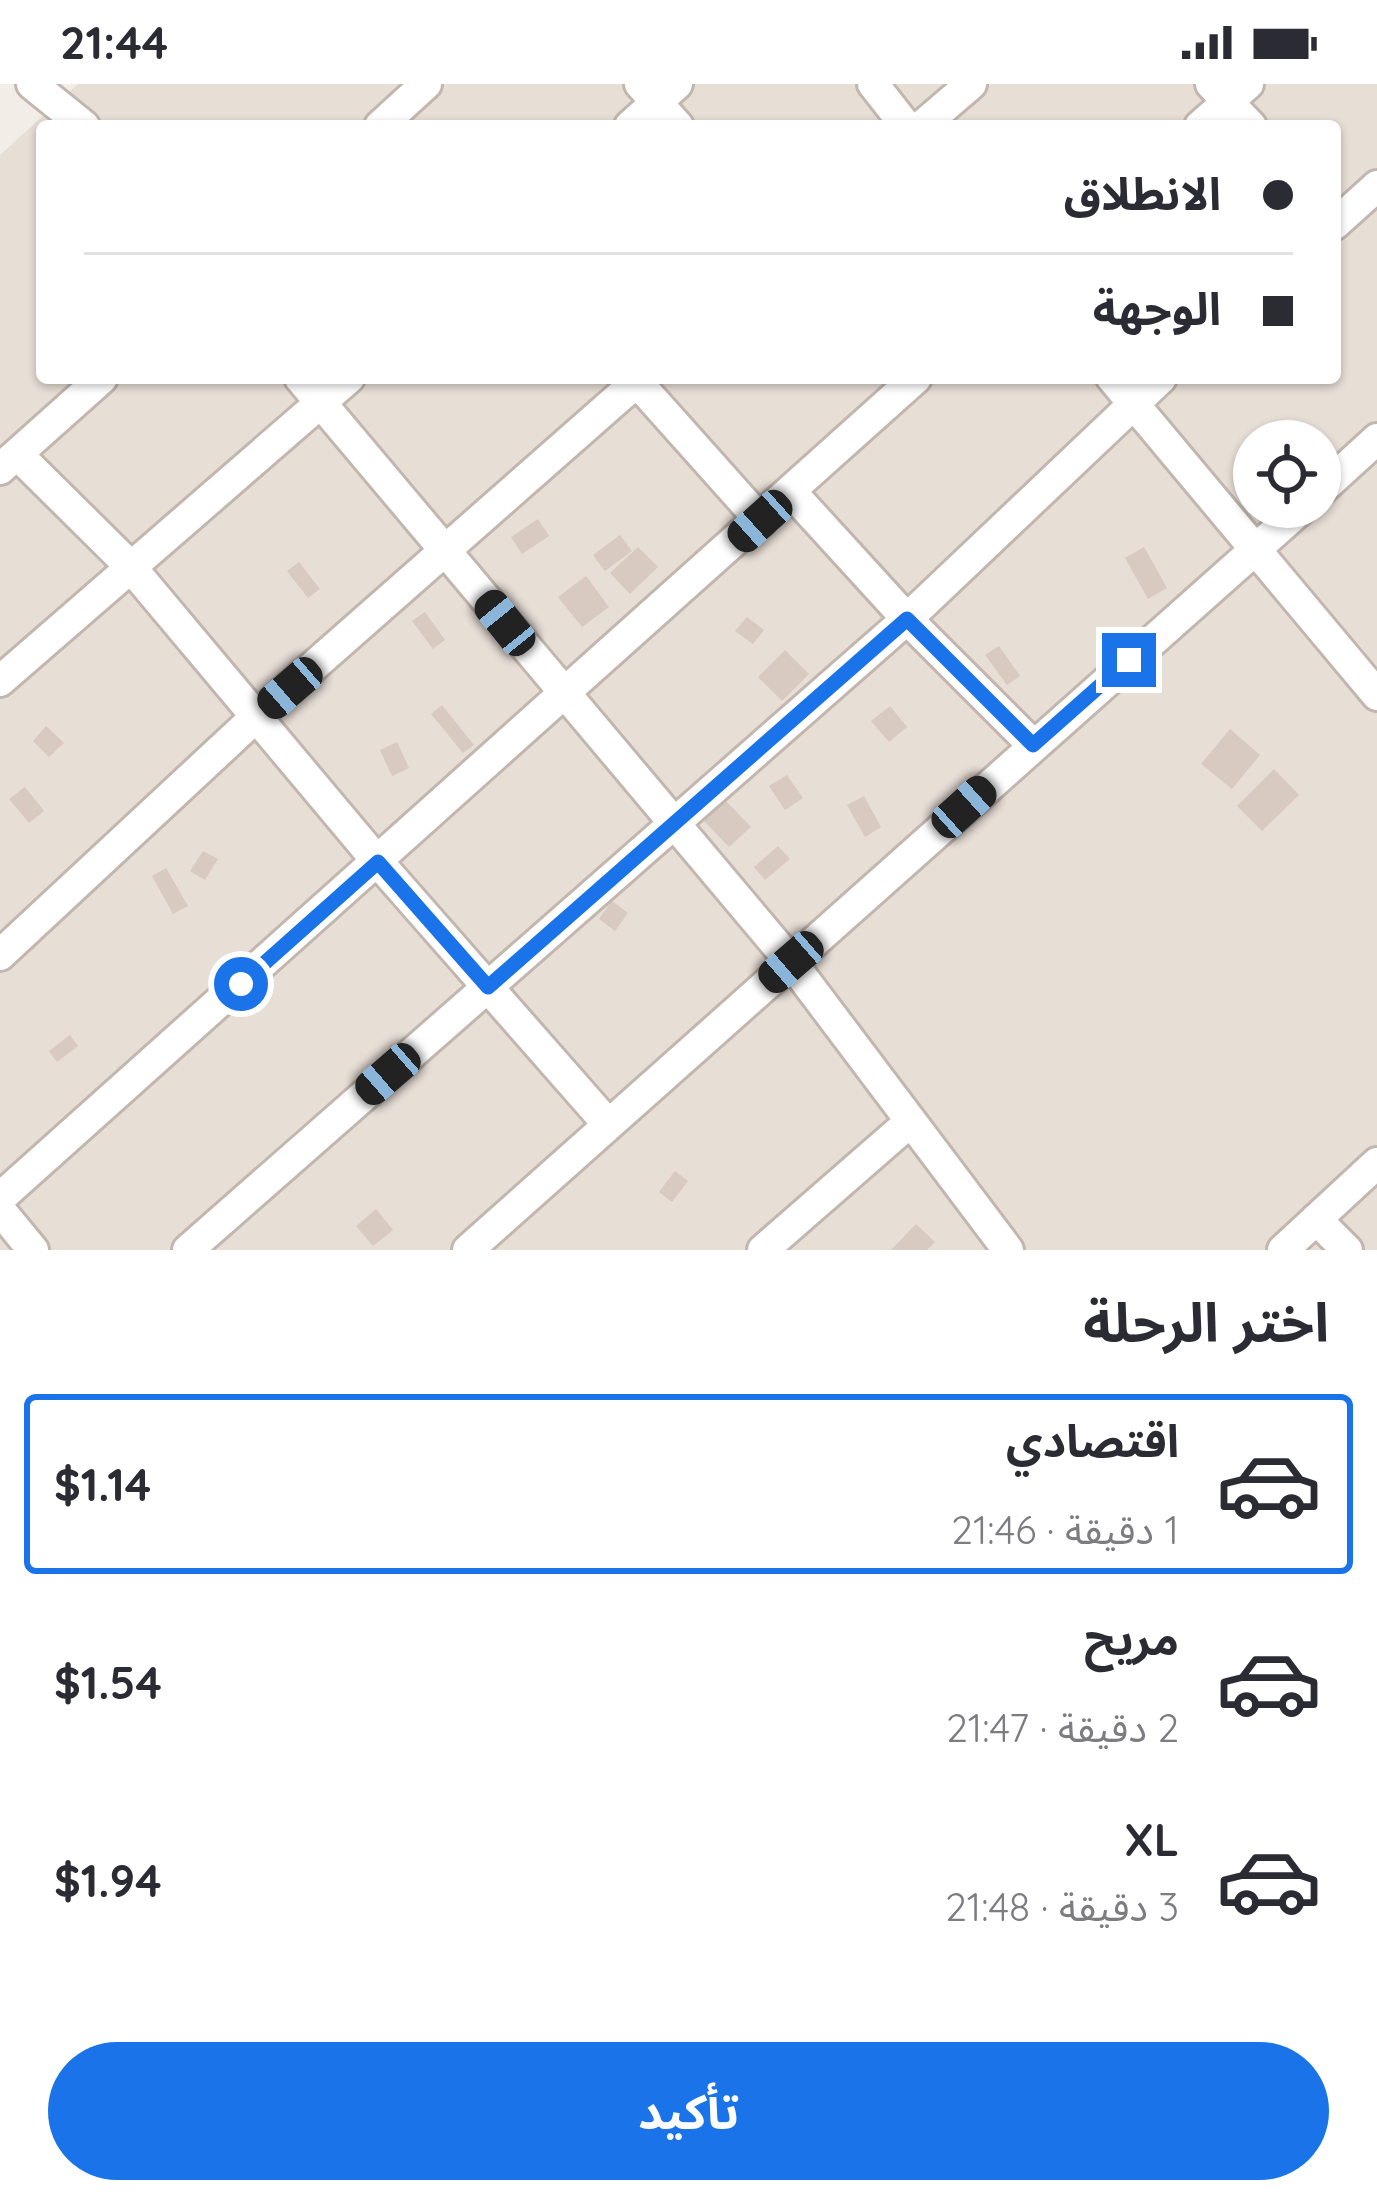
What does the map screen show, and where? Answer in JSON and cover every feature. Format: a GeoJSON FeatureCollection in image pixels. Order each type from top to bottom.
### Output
{"type":"FeatureCollection","features":[{"type":"Feature","properties":{"kind":"street"},"geometry":{"type":"LineString","coordinates":[[32,84],[77,120]]}},
{"type":"Feature","properties":{"kind":"street"},"geometry":{"type":"LineString","coordinates":[[387,120],[426,84]]}},
{"type":"Feature","properties":{"kind":"street"},"geometry":{"type":"LineString","coordinates":[[873,84],[901,120]]}},
{"type":"Feature","properties":{"kind":"street"},"geometry":{"type":"LineString","coordinates":[[929,120],[971,84]]}},
{"type":"Feature","properties":{"kind":"street"},"geometry":{"type":"LineString","coordinates":[[635,120],[658,90],[675,120]]}},
{"type":"Feature","properties":{"kind":"street"},"geometry":{"type":"LineString","coordinates":[[1205,120],[1229,90],[1247,120]]}},
{"type":"Feature","properties":{"kind":"street"},"geometry":{"type":"LineString","coordinates":[[1341,216],[1377,186]]}},
{"type":"Feature","properties":{"kind":"street"},"geometry":{"type":"LineString","coordinates":[[95,384],[8,461],[129,565],[378,862],[607,1124]]}},
{"type":"Feature","properties":{"kind":"street"},"geometry":{"type":"LineString","coordinates":[[305,384],[791,962],[1008,1250]]}},
{"type":"Feature","properties":{"kind":"street"},"geometry":{"type":"LineString","coordinates":[[1,678],[342,384]]}},
{"type":"Feature","properties":{"kind":"street"},"geometry":{"type":"LineString","coordinates":[[0,956],[258,715],[634,384]]}},
{"type":"Feature","properties":{"kind":"street"},"geometry":{"type":"LineString","coordinates":[[642,384],[760,521]]}},
{"type":"Feature","properties":{"kind":"street"},"geometry":{"type":"LineString","coordinates":[[0,1198],[910,384]]}},
{"type":"Feature","properties":{"kind":"street"},"geometry":{"type":"LineString","coordinates":[[1117,384],[1377,695]]}},
{"type":"Feature","properties":{"kind":"street"},"geometry":{"type":"LineString","coordinates":[[188,1250],[907,619],[1154,384]]}},
{"type":"Feature","properties":{"kind":"street"},"geometry":{"type":"LineString","coordinates":[[1341,472],[1377,439]]}},
{"type":"Feature","properties":{"kind":"street"},"geometry":{"type":"LineString","coordinates":[[792,493],[907,619],[1033,745]]}},
{"type":"Feature","properties":{"kind":"street"},"geometry":{"type":"LineString","coordinates":[[468,1250],[1280,528]]}},
{"type":"Feature","properties":{"kind":"street"},"geometry":{"type":"LineString","coordinates":[[763,1250],[911,1121]]}},
{"type":"Feature","properties":{"kind":"street"},"geometry":{"type":"LineString","coordinates":[[1283,1250],[1377,1163]]}},
{"type":"Feature","properties":{"kind":"street"},"geometry":{"type":"LineString","coordinates":[[0,1210],[32,1250]]}},
{"type":"Feature","properties":{"kind":"street"},"geometry":{"type":"LineString","coordinates":[[1316,1219],[1347,1250]]}},
{"type":"Feature","properties":{"kind":"shaded area"},"geometry":{"type":"Polygon","coordinates":[[[78,84],[1377,84],[1377,1250],[0,1250],[0,155],[36,122],[36,384],[1341,384],[1341,120],[38,120],[78,84]]]}},
{"type":"Feature","properties":{"kind":"building"},"geometry":{"type":"Polygon","coordinates":[[[538,519],[549,536],[522,554],[511,537],[538,519]]]}},
{"type":"Feature","properties":{"kind":"building"},"geometry":{"type":"Polygon","coordinates":[[[620,535],[632,551],[605,571],[593,555],[620,535]]]}},
{"type":"Feature","properties":{"kind":"building"},"geometry":{"type":"Polygon","coordinates":[[[638,547],[658,567],[630,594],[610,573],[638,547]]]}},
{"type":"Feature","properties":{"kind":"building"},"geometry":{"type":"Polygon","coordinates":[[[1144,547],[1167,588],[1148,599],[1125,558],[1144,547]]]}},
{"type":"Feature","properties":{"kind":"building"},"geometry":{"type":"Polygon","coordinates":[[[299,562],[320,589],[308,598],[287,571],[299,562]]]}},
{"type":"Feature","properties":{"kind":"building"},"geometry":{"type":"Polygon","coordinates":[[[586,576],[609,607],[582,627],[558,597],[586,576]]]}},
{"type":"Feature","properties":{"kind":"building"},"geometry":{"type":"Polygon","coordinates":[[[425,612],[445,640],[433,649],[412,621],[425,612]]]}},
{"type":"Feature","properties":{"kind":"building"},"geometry":{"type":"Polygon","coordinates":[[[747,617],[764,630],[753,644],[735,631],[747,617]]]}},
{"type":"Feature","properties":{"kind":"building"},"geometry":{"type":"Polygon","coordinates":[[[999,646],[1020,676],[1007,685],[985,655],[999,646]]]}},
{"type":"Feature","properties":{"kind":"building"},"geometry":{"type":"Polygon","coordinates":[[[785,650],[809,674],[782,701],[758,677],[785,650]]]}},
{"type":"Feature","properties":{"kind":"building"},"geometry":{"type":"Polygon","coordinates":[[[442,705],[474,745],[463,753],[431,714],[442,705]]]}},
{"type":"Feature","properties":{"kind":"building"},"geometry":{"type":"Polygon","coordinates":[[[890,706],[907,727],[889,742],[871,721],[890,706]]]}},
{"type":"Feature","properties":{"kind":"building"},"geometry":{"type":"Polygon","coordinates":[[[46,726],[64,743],[49,757],[33,741],[46,726]]]}},
{"type":"Feature","properties":{"kind":"building"},"geometry":{"type":"Polygon","coordinates":[[[1230,729],[1260,755],[1232,789],[1201,764],[1230,729]]]}},
{"type":"Feature","properties":{"kind":"building"},"geometry":{"type":"Polygon","coordinates":[[[397,742],[409,768],[392,776],[380,750],[397,742]]]}},
{"type":"Feature","properties":{"kind":"building"},"geometry":{"type":"Polygon","coordinates":[[[1274,769],[1299,795],[1262,831],[1237,806],[1274,769]]]}},
{"type":"Feature","properties":{"kind":"building"},"geometry":{"type":"Polygon","coordinates":[[[787,775],[803,798],[785,810],[769,786],[787,775]]]}},
{"type":"Feature","properties":{"kind":"building"},"geometry":{"type":"Polygon","coordinates":[[[25,787],[44,811],[29,823],[9,799],[25,787]]]}},
{"type":"Feature","properties":{"kind":"building"},"geometry":{"type":"Polygon","coordinates":[[[864,796],[881,827],[865,837],[847,805],[864,796]]]}},
{"type":"Feature","properties":{"kind":"building"},"geometry":{"type":"Polygon","coordinates":[[[725,800],[751,827],[729,847],[703,820],[725,800]]]}},
{"type":"Feature","properties":{"kind":"building"},"geometry":{"type":"Polygon","coordinates":[[[778,846],[790,859],[765,880],[754,867],[778,846]]]}},
{"type":"Feature","properties":{"kind":"building"},"geometry":{"type":"Polygon","coordinates":[[[203,851],[218,859],[205,880],[190,871],[203,851]]]}},
{"type":"Feature","properties":{"kind":"building"},"geometry":{"type":"Polygon","coordinates":[[[166,868],[188,906],[173,914],[152,876],[166,868]]]}},
{"type":"Feature","properties":{"kind":"building"},"geometry":{"type":"Polygon","coordinates":[[[612,901],[628,913],[615,931],[599,919],[612,901]]]}},
{"type":"Feature","properties":{"kind":"building"},"geometry":{"type":"Polygon","coordinates":[[[70,1035],[78,1046],[57,1062],[49,1051],[70,1035]]]}},
{"type":"Feature","properties":{"kind":"building"},"geometry":{"type":"Polygon","coordinates":[[[675,1171],[688,1181],[672,1202],[659,1192],[675,1171]]]}},
{"type":"Feature","properties":{"kind":"building"},"geometry":{"type":"Polygon","coordinates":[[[376,1209],[393,1230],[373,1246],[356,1226],[376,1209]]]}},
{"type":"Feature","properties":{"kind":"building"},"geometry":{"type":"Polygon","coordinates":[[[916,1224],[935,1242],[927,1250],[891,1250],[916,1224]]]}},
{"type":"Feature","properties":{"kind":"route"},"geometry":{"type":"LineString","coordinates":[[241,984],[378,862],[488,987],[907,619],[1033,745],[1129,660]]}}]}
